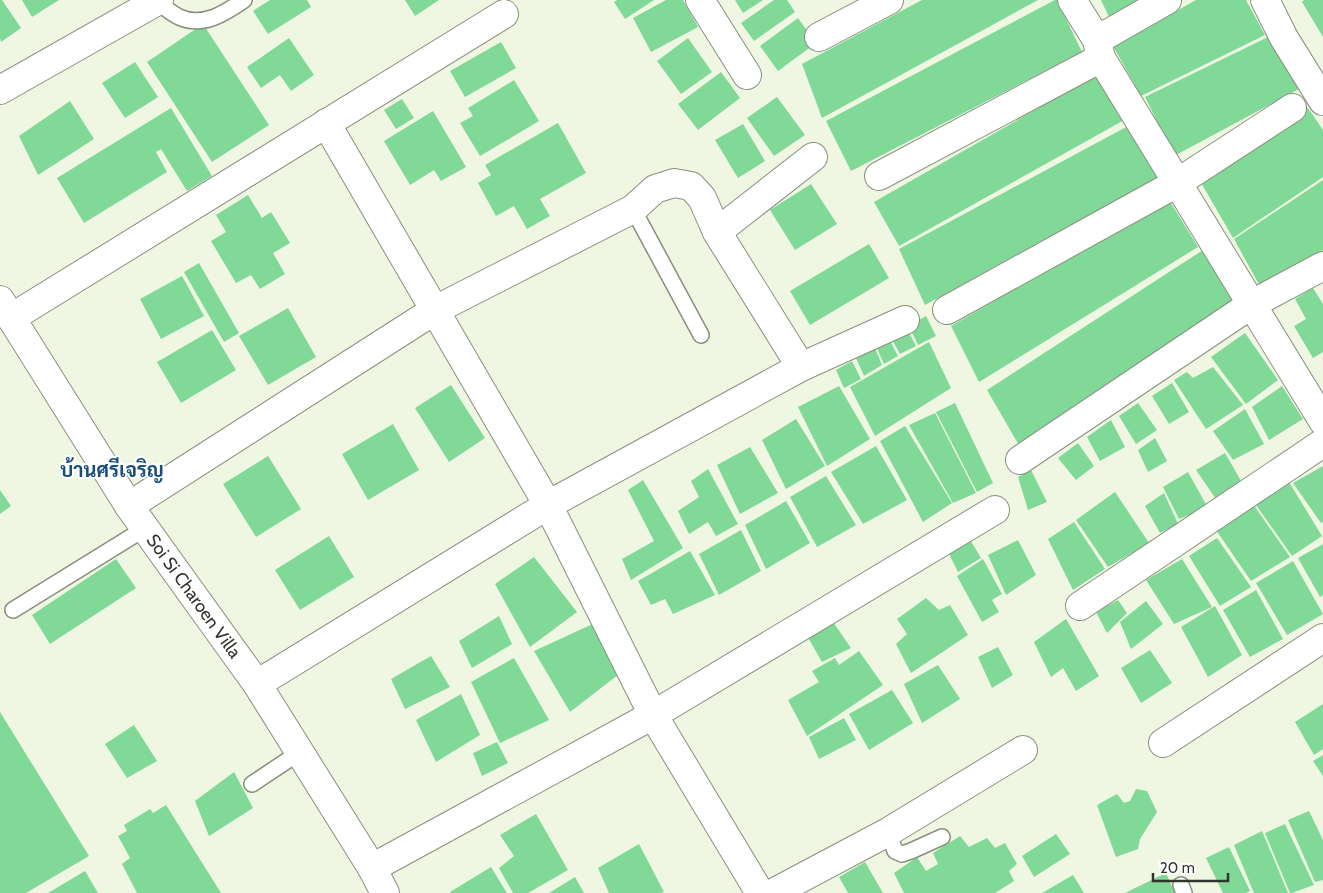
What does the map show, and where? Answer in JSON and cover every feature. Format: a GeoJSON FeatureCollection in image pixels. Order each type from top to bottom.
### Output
{"type":"FeatureCollection","features":[{"type":"Feature","properties":{"kind":"street"},"geometry":{"type":"LineString","coordinates":[[700,0],[747,75]]}},
{"type":"Feature","properties":{"kind":"street"},"geometry":{"type":"LineString","coordinates":[[819,37],[889,0]]}},
{"type":"Feature","properties":{"kind":"street"},"geometry":{"type":"LineString","coordinates":[[1072,0],[1177,183],[1323,421]]}},
{"type":"Feature","properties":{"kind":"street"},"geometry":{"type":"LineString","coordinates":[[879,176],[1099,49],[1167,0]]}},
{"type":"Feature","properties":{"kind":"street"},"geometry":{"type":"LineString","coordinates":[[1265,0],[1284,38],[1323,101]]}},
{"type":"Feature","properties":{"kind":"street"},"geometry":{"type":"LineString","coordinates":[[0,90],[157,1]]}},
{"type":"Feature","properties":{"kind":"street"},"geometry":{"type":"LineString","coordinates":[[5,309],[326,124],[504,14]]}},
{"type":"Feature","properties":{"kind":"street"},"geometry":{"type":"LineString","coordinates":[[947,310],[1177,183],[1292,108]]}},
{"type":"Feature","properties":{"kind":"street"},"geometry":{"type":"LineString","coordinates":[[326,124],[548,505],[653,715],[760,893]]}},
{"type":"Feature","properties":{"kind":"street"},"geometry":{"type":"LineString","coordinates":[[717,232],[813,157]]}},
{"type":"Feature","properties":{"kind":"street"},"geometry":{"type":"LineString","coordinates":[[129,506],[435,310],[633,208],[655,189],[674,183],[690,186],[702,198],[717,232],[801,367]]}},
{"type":"Feature","properties":{"kind":"street"},"geometry":{"type":"LineString","coordinates":[[1020,460],[1252,304],[1323,266]]}},
{"type":"Feature","properties":{"kind":"street","name":"Soi Si Charoen Villa"},"geometry":{"type":"LineString","coordinates":[[5,309],[129,506],[257,684],[372,868],[385,893]]}},
{"type":"Feature","properties":{"kind":"street"},"geometry":{"type":"LineString","coordinates":[[257,684],[548,505],[801,367],[905,320]]}},
{"type":"Feature","properties":{"kind":"street"},"geometry":{"type":"LineString","coordinates":[[1080,606],[1323,443]]}},
{"type":"Feature","properties":{"kind":"street"},"geometry":{"type":"LineString","coordinates":[[372,868],[653,715],[995,510]]}},
{"type":"Feature","properties":{"kind":"street"},"geometry":{"type":"LineString","coordinates":[[1163,743],[1323,638]]}},
{"type":"Feature","properties":{"kind":"street"},"geometry":{"type":"LineString","coordinates":[[773,893],[888,832],[1023,750]]}},
{"type":"Feature","properties":{"kind":"lane"},"geometry":{"type":"LineString","coordinates":[[157,1],[179,17],[195,21],[209,20],[244,0]]}},
{"type":"Feature","properties":{"kind":"lane"},"geometry":{"type":"LineString","coordinates":[[633,208],[701,335]]}},
{"type":"Feature","properties":{"kind":"lane"},"geometry":{"type":"LineString","coordinates":[[13,610],[144,528]]}},
{"type":"Feature","properties":{"kind":"lane"},"geometry":{"type":"LineString","coordinates":[[252,784],[300,752]]}},
{"type":"Feature","properties":{"kind":"lane"},"geometry":{"type":"LineString","coordinates":[[888,832],[895,851],[902,854],[911,852],[942,837]]}},
{"type":"Feature","properties":{"kind":"building"},"geometry":{"type":"Polygon","coordinates":[[[0,0],[2,0],[21,28],[1,42],[0,38],[0,0]]]}},
{"type":"Feature","properties":{"kind":"building"},"geometry":{"type":"Polygon","coordinates":[[[22,0],[59,0],[32,17],[22,0]]]}},
{"type":"Feature","properties":{"kind":"building"},"geometry":{"type":"Polygon","coordinates":[[[270,0],[307,0],[311,7],[268,34],[253,11],[270,0]]]}},
{"type":"Feature","properties":{"kind":"building"},"geometry":{"type":"Polygon","coordinates":[[[405,0],[439,0],[415,16],[405,0]]]}},
{"type":"Feature","properties":{"kind":"building"},"geometry":{"type":"Polygon","coordinates":[[[617,0],[654,0],[625,19],[614,2],[617,0]]]}},
{"type":"Feature","properties":{"kind":"building"},"geometry":{"type":"Polygon","coordinates":[[[666,0],[683,0],[698,27],[651,52],[633,18],[666,0]]]}},
{"type":"Feature","properties":{"kind":"building"},"geometry":{"type":"Polygon","coordinates":[[[735,0],[763,0],[743,13],[735,0]]]}},
{"type":"Feature","properties":{"kind":"building"},"geometry":{"type":"Polygon","coordinates":[[[774,0],[787,0],[795,12],[754,41],[741,23],[774,0]]]}},
{"type":"Feature","properties":{"kind":"building"},"geometry":{"type":"Polygon","coordinates":[[[922,0],[1038,0],[822,118],[802,64],[922,0]]]}},
{"type":"Feature","properties":{"kind":"building"},"geometry":{"type":"Polygon","coordinates":[[[1057,0],[1082,52],[851,171],[826,121],[1057,0]]]}},
{"type":"Feature","properties":{"kind":"building"},"geometry":{"type":"Polygon","coordinates":[[[1101,0],[1140,0],[1111,21],[1101,0]]]}},
{"type":"Feature","properties":{"kind":"building"},"geometry":{"type":"Polygon","coordinates":[[[1196,0],[1246,0],[1265,35],[1141,96],[1113,46],[1196,0]]]}},
{"type":"Feature","properties":{"kind":"building"},"geometry":{"type":"Polygon","coordinates":[[[1304,0],[1323,0],[1323,37],[1302,2],[1304,0]]]}},
{"type":"Feature","properties":{"kind":"building"},"geometry":{"type":"Polygon","coordinates":[[[798,18],[816,43],[778,71],[760,46],[798,18]]]}},
{"type":"Feature","properties":{"kind":"building"},"geometry":{"type":"Polygon","coordinates":[[[203,24],[269,125],[212,162],[147,62],[203,24]]]}},
{"type":"Feature","properties":{"kind":"building"},"geometry":{"type":"Polygon","coordinates":[[[1270,36],[1299,89],[1174,156],[1145,97],[1270,36]]]}},
{"type":"Feature","properties":{"kind":"building"},"geometry":{"type":"Polygon","coordinates":[[[289,38],[314,75],[291,91],[280,75],[261,88],[247,67],[289,38]]]}},
{"type":"Feature","properties":{"kind":"building"},"geometry":{"type":"Polygon","coordinates":[[[688,38],[712,72],[681,94],[657,61],[688,38]]]}},
{"type":"Feature","properties":{"kind":"building"},"geometry":{"type":"Polygon","coordinates":[[[501,42],[516,68],[465,97],[450,71],[501,42]]]}},
{"type":"Feature","properties":{"kind":"building"},"geometry":{"type":"Polygon","coordinates":[[[135,62],[158,97],[125,118],[102,83],[135,62]]]}},
{"type":"Feature","properties":{"kind":"building"},"geometry":{"type":"Polygon","coordinates":[[[721,72],[740,98],[698,130],[678,104],[721,72]]]}},
{"type":"Feature","properties":{"kind":"building"},"geometry":{"type":"Polygon","coordinates":[[[1098,74],[1126,119],[899,246],[874,202],[1098,74]]]}},
{"type":"Feature","properties":{"kind":"building"},"geometry":{"type":"Polygon","coordinates":[[[514,80],[539,121],[480,156],[460,123],[473,116],[468,108],[514,80]]]}},
{"type":"Feature","properties":{"kind":"building"},"geometry":{"type":"Polygon","coordinates":[[[777,97],[805,135],[774,156],[747,118],[777,97]]]}},
{"type":"Feature","properties":{"kind":"building"},"geometry":{"type":"Polygon","coordinates":[[[402,99],[414,118],[396,129],[384,110],[402,99]]]}},
{"type":"Feature","properties":{"kind":"building"},"geometry":{"type":"Polygon","coordinates":[[[70,101],[94,139],[38,175],[19,136],[70,101]]]}},
{"type":"Feature","properties":{"kind":"building"},"geometry":{"type":"Polygon","coordinates":[[[171,108],[212,176],[187,191],[161,149],[156,152],[167,172],[84,223],[57,178],[171,108]]]}},
{"type":"Feature","properties":{"kind":"building"},"geometry":{"type":"Polygon","coordinates":[[[1308,108],[1323,130],[1323,177],[1233,238],[1200,181],[1308,108]]]}},
{"type":"Feature","properties":{"kind":"building"},"geometry":{"type":"Polygon","coordinates":[[[433,111],[466,167],[441,181],[434,170],[410,185],[384,141],[433,111]]]}},
{"type":"Feature","properties":{"kind":"building"},"geometry":{"type":"Polygon","coordinates":[[[558,123],[586,173],[540,199],[550,216],[527,229],[514,206],[496,216],[478,183],[491,175],[485,165],[558,123]]]}},
{"type":"Feature","properties":{"kind":"building"},"geometry":{"type":"Polygon","coordinates":[[[743,124],[765,161],[738,178],[715,140],[743,124]]]}},
{"type":"Feature","properties":{"kind":"building"},"geometry":{"type":"Polygon","coordinates":[[[1128,126],[1158,177],[925,305],[899,249],[1128,126]]]}},
{"type":"Feature","properties":{"kind":"building"},"geometry":{"type":"Polygon","coordinates":[[[1323,180],[1323,250],[1262,290],[1234,239],[1323,180]]]}},
{"type":"Feature","properties":{"kind":"building"},"geometry":{"type":"Polygon","coordinates":[[[811,184],[837,224],[795,250],[770,210],[811,184]]]}},
{"type":"Feature","properties":{"kind":"building"},"geometry":{"type":"Polygon","coordinates":[[[248,195],[262,218],[271,212],[290,243],[273,253],[285,274],[260,289],[251,275],[236,283],[211,241],[226,232],[216,215],[248,195]]]}},
{"type":"Feature","properties":{"kind":"building"},"geometry":{"type":"Polygon","coordinates":[[[1169,200],[1198,247],[979,382],[951,326],[1169,200]]]}},
{"type":"Feature","properties":{"kind":"building"},"geometry":{"type":"Polygon","coordinates":[[[869,244],[889,278],[810,325],[790,291],[869,244]]]}},
{"type":"Feature","properties":{"kind":"building"},"geometry":{"type":"Polygon","coordinates":[[[1203,250],[1237,300],[1020,447],[987,390],[1203,250]]]}},
{"type":"Feature","properties":{"kind":"building"},"geometry":{"type":"Polygon","coordinates":[[[199,263],[239,333],[224,342],[184,272],[199,263]]]}},
{"type":"Feature","properties":{"kind":"building"},"geometry":{"type":"Polygon","coordinates":[[[182,276],[204,316],[161,339],[140,299],[182,276]]]}},
{"type":"Feature","properties":{"kind":"building"},"geometry":{"type":"Polygon","coordinates":[[[1313,288],[1323,304],[1323,352],[1313,358],[1294,326],[1306,319],[1295,299],[1313,288]]]}},
{"type":"Feature","properties":{"kind":"building"},"geometry":{"type":"Polygon","coordinates":[[[288,308],[316,357],[268,385],[239,336],[288,308]]]}},
{"type":"Feature","properties":{"kind":"building"},"geometry":{"type":"Polygon","coordinates":[[[926,316],[936,336],[918,345],[909,326],[926,316]]]}},
{"type":"Feature","properties":{"kind":"building"},"geometry":{"type":"Polygon","coordinates":[[[906,327],[916,346],[900,354],[890,336],[906,327]]]}},
{"type":"Feature","properties":{"kind":"building"},"geometry":{"type":"Polygon","coordinates":[[[212,330],[236,370],[181,403],[157,362],[212,330]]]}},
{"type":"Feature","properties":{"kind":"building"},"geometry":{"type":"Polygon","coordinates":[[[1245,333],[1278,380],[1246,404],[1211,357],[1245,333]]]}},
{"type":"Feature","properties":{"kind":"building"},"geometry":{"type":"Polygon","coordinates":[[[889,339],[898,356],[884,364],[876,346],[889,339]]]}},
{"type":"Feature","properties":{"kind":"building"},"geometry":{"type":"Polygon","coordinates":[[[929,342],[951,388],[875,436],[850,387],[929,342]]]}},
{"type":"Feature","properties":{"kind":"building"},"geometry":{"type":"Polygon","coordinates":[[[875,348],[882,365],[864,376],[856,358],[875,348]]]}},
{"type":"Feature","properties":{"kind":"building"},"geometry":{"type":"Polygon","coordinates":[[[852,361],[861,379],[844,388],[836,370],[852,361]]]}},
{"type":"Feature","properties":{"kind":"building"},"geometry":{"type":"Polygon","coordinates":[[[1213,367],[1243,405],[1206,429],[1174,380],[1187,372],[1193,378],[1213,367]]]}},
{"type":"Feature","properties":{"kind":"building"},"geometry":{"type":"Polygon","coordinates":[[[1172,383],[1189,412],[1169,424],[1152,396],[1172,383]]]}},
{"type":"Feature","properties":{"kind":"building"},"geometry":{"type":"Polygon","coordinates":[[[451,385],[485,438],[449,462],[415,408],[451,385]]]}},
{"type":"Feature","properties":{"kind":"building"},"geometry":{"type":"Polygon","coordinates":[[[839,386],[870,439],[827,466],[798,407],[839,386]]]}},
{"type":"Feature","properties":{"kind":"building"},"geometry":{"type":"Polygon","coordinates":[[[1282,386],[1303,419],[1269,440],[1252,407],[1282,386]]]}},
{"type":"Feature","properties":{"kind":"building"},"geometry":{"type":"Polygon","coordinates":[[[955,403],[993,483],[977,492],[936,412],[955,403]]]}},
{"type":"Feature","properties":{"kind":"building"},"geometry":{"type":"Polygon","coordinates":[[[1138,403],[1157,430],[1136,444],[1119,416],[1138,403]]]}},
{"type":"Feature","properties":{"kind":"building"},"geometry":{"type":"Polygon","coordinates":[[[1245,409],[1264,444],[1233,460],[1213,431],[1245,409]]]}},
{"type":"Feature","properties":{"kind":"building"},"geometry":{"type":"Polygon","coordinates":[[[935,413],[976,493],[953,503],[909,425],[935,413]]]}},
{"type":"Feature","properties":{"kind":"building"},"geometry":{"type":"Polygon","coordinates":[[[796,419],[825,466],[786,489],[762,440],[796,419]]]}},
{"type":"Feature","properties":{"kind":"building"},"geometry":{"type":"Polygon","coordinates":[[[1111,420],[1125,447],[1100,461],[1087,437],[1111,420]]]}},
{"type":"Feature","properties":{"kind":"building"},"geometry":{"type":"Polygon","coordinates":[[[393,424],[419,470],[368,500],[342,454],[393,424]]]}},
{"type":"Feature","properties":{"kind":"building"},"geometry":{"type":"Polygon","coordinates":[[[905,426],[952,503],[923,522],[880,441],[905,426]]]}},
{"type":"Feature","properties":{"kind":"building"},"geometry":{"type":"Polygon","coordinates":[[[1155,438],[1167,461],[1148,472],[1138,450],[1155,438]]]}},
{"type":"Feature","properties":{"kind":"building"},"geometry":{"type":"Polygon","coordinates":[[[1078,443],[1094,466],[1076,480],[1058,458],[1078,443]]]}},
{"type":"Feature","properties":{"kind":"building"},"geometry":{"type":"Polygon","coordinates":[[[876,446],[907,500],[863,524],[831,472],[876,446]]]}},
{"type":"Feature","properties":{"kind":"building"},"geometry":{"type":"Polygon","coordinates":[[[750,447],[778,493],[740,514],[717,465],[750,447]]]}},
{"type":"Feature","properties":{"kind":"building"},"geometry":{"type":"Polygon","coordinates":[[[1225,453],[1244,486],[1216,499],[1196,470],[1225,453]]]}},
{"type":"Feature","properties":{"kind":"building"},"geometry":{"type":"Polygon","coordinates":[[[268,456],[301,509],[256,537],[223,484],[268,456]]]}},
{"type":"Feature","properties":{"kind":"building"},"geometry":{"type":"Polygon","coordinates":[[[1323,466],[1323,522],[1321,523],[1293,483],[1323,466]]]}},
{"type":"Feature","properties":{"kind":"building"},"geometry":{"type":"Polygon","coordinates":[[[708,469],[738,524],[716,536],[708,522],[689,534],[678,511],[699,497],[691,481],[708,469]]]}},
{"type":"Feature","properties":{"kind":"building"},"geometry":{"type":"Polygon","coordinates":[[[1031,470],[1047,502],[1028,510],[1018,477],[1031,470]]]}},
{"type":"Feature","properties":{"kind":"building"},"geometry":{"type":"Polygon","coordinates":[[[1188,472],[1208,508],[1179,519],[1163,487],[1188,472]]]}},
{"type":"Feature","properties":{"kind":"building"},"geometry":{"type":"Polygon","coordinates":[[[826,476],[856,525],[817,547],[790,497],[826,476]]]}},
{"type":"Feature","properties":{"kind":"building"},"geometry":{"type":"Polygon","coordinates":[[[643,480],[683,548],[631,580],[622,559],[654,541],[628,490],[643,480]]]}},
{"type":"Feature","properties":{"kind":"building"},"geometry":{"type":"Polygon","coordinates":[[[1289,482],[1322,536],[1292,556],[1256,505],[1289,482]]]}},
{"type":"Feature","properties":{"kind":"building"},"geometry":{"type":"Polygon","coordinates":[[[0,490],[11,506],[0,514],[0,490]]]}},
{"type":"Feature","properties":{"kind":"building"},"geometry":{"type":"Polygon","coordinates":[[[1115,492],[1149,543],[1108,567],[1076,520],[1115,492]]]}},
{"type":"Feature","properties":{"kind":"building"},"geometry":{"type":"Polygon","coordinates":[[[1164,493],[1178,524],[1160,533],[1145,506],[1164,493]]]}},
{"type":"Feature","properties":{"kind":"building"},"geometry":{"type":"Polygon","coordinates":[[[786,501],[810,543],[766,569],[745,525],[786,501]]]}},
{"type":"Feature","properties":{"kind":"building"},"geometry":{"type":"Polygon","coordinates":[[[1253,504],[1290,557],[1251,581],[1216,530],[1253,504]]]}},
{"type":"Feature","properties":{"kind":"building"},"geometry":{"type":"Polygon","coordinates":[[[1074,522],[1105,569],[1073,590],[1048,539],[1074,522]]]}},
{"type":"Feature","properties":{"kind":"building"},"geometry":{"type":"Polygon","coordinates":[[[741,530],[761,571],[719,595],[699,554],[741,530]]]}},
{"type":"Feature","properties":{"kind":"building"},"geometry":{"type":"Polygon","coordinates":[[[329,536],[354,577],[300,610],[275,570],[329,536]]]}},
{"type":"Feature","properties":{"kind":"building"},"geometry":{"type":"Polygon","coordinates":[[[969,538],[981,558],[958,572],[947,550],[969,538]]]}},
{"type":"Feature","properties":{"kind":"building"},"geometry":{"type":"Polygon","coordinates":[[[1217,538],[1251,587],[1220,606],[1189,556],[1217,538]]]}},
{"type":"Feature","properties":{"kind":"building"},"geometry":{"type":"Polygon","coordinates":[[[1018,540],[1036,575],[1006,595],[988,555],[1018,540]]]}},
{"type":"Feature","properties":{"kind":"building"},"geometry":{"type":"Polygon","coordinates":[[[1323,544],[1323,595],[1320,597],[1298,558],[1323,544]]]}},
{"type":"Feature","properties":{"kind":"building"},"geometry":{"type":"Polygon","coordinates":[[[690,551],[715,595],[673,614],[665,599],[651,605],[638,581],[690,551]]]}},
{"type":"Feature","properties":{"kind":"building"},"geometry":{"type":"Polygon","coordinates":[[[534,557],[577,612],[530,647],[495,584],[534,557]]]}},
{"type":"Feature","properties":{"kind":"building"},"geometry":{"type":"Polygon","coordinates":[[[116,559],[136,588],[50,644],[32,615],[116,559]]]}},
{"type":"Feature","properties":{"kind":"building"},"geometry":{"type":"Polygon","coordinates":[[[983,559],[1002,594],[992,600],[999,612],[982,622],[957,576],[983,559]]]}},
{"type":"Feature","properties":{"kind":"building"},"geometry":{"type":"Polygon","coordinates":[[[1182,559],[1212,607],[1174,624],[1146,580],[1182,559]]]}},
{"type":"Feature","properties":{"kind":"building"},"geometry":{"type":"Polygon","coordinates":[[[1293,561],[1323,614],[1287,635],[1256,583],[1293,561]]]}},
{"type":"Feature","properties":{"kind":"building"},"geometry":{"type":"Polygon","coordinates":[[[1256,590],[1283,639],[1250,657],[1223,610],[1256,590]]]}},
{"type":"Feature","properties":{"kind":"building"},"geometry":{"type":"Polygon","coordinates":[[[926,598],[939,610],[950,605],[968,635],[911,673],[896,644],[907,634],[897,619],[926,598]]]}},
{"type":"Feature","properties":{"kind":"building"},"geometry":{"type":"Polygon","coordinates":[[[1118,600],[1127,613],[1107,633],[1096,612],[1118,600]]]}},
{"type":"Feature","properties":{"kind":"building"},"geometry":{"type":"Polygon","coordinates":[[[1146,601],[1163,624],[1131,649],[1120,622],[1146,601]]]}},
{"type":"Feature","properties":{"kind":"building"},"geometry":{"type":"Polygon","coordinates":[[[1215,606],[1242,655],[1208,677],[1181,627],[1215,606]]]}},
{"type":"Feature","properties":{"kind":"building"},"geometry":{"type":"Polygon","coordinates":[[[499,616],[512,644],[472,668],[459,641],[499,616]]]}},
{"type":"Feature","properties":{"kind":"building"},"geometry":{"type":"Polygon","coordinates":[[[831,619],[851,648],[822,662],[806,634],[831,619]]]}},
{"type":"Feature","properties":{"kind":"building"},"geometry":{"type":"Polygon","coordinates":[[[1066,619],[1099,676],[1076,691],[1063,668],[1051,677],[1034,642],[1066,619]]]}},
{"type":"Feature","properties":{"kind":"building"},"geometry":{"type":"Polygon","coordinates":[[[597,622],[623,671],[570,712],[534,651],[597,622]]]}},
{"type":"Feature","properties":{"kind":"building"},"geometry":{"type":"Polygon","coordinates":[[[998,647],[1013,675],[992,688],[978,657],[998,647]]]}},
{"type":"Feature","properties":{"kind":"building"},"geometry":{"type":"Polygon","coordinates":[[[1150,650],[1172,683],[1141,703],[1121,668],[1150,650]]]}},
{"type":"Feature","properties":{"kind":"building"},"geometry":{"type":"Polygon","coordinates":[[[859,651],[883,685],[807,736],[788,700],[819,682],[812,671],[835,658],[839,665],[859,651]]]}},
{"type":"Feature","properties":{"kind":"building"},"geometry":{"type":"Polygon","coordinates":[[[431,656],[450,687],[405,709],[391,679],[431,656]]]}},
{"type":"Feature","properties":{"kind":"building"},"geometry":{"type":"Polygon","coordinates":[[[514,658],[549,720],[500,743],[471,682],[514,658]]]}},
{"type":"Feature","properties":{"kind":"building"},"geometry":{"type":"Polygon","coordinates":[[[938,665],[960,699],[922,723],[904,684],[938,665]]]}},
{"type":"Feature","properties":{"kind":"building"},"geometry":{"type":"Polygon","coordinates":[[[892,690],[913,723],[869,750],[849,714],[892,690]]]}},
{"type":"Feature","properties":{"kind":"building"},"geometry":{"type":"Polygon","coordinates":[[[461,694],[480,735],[436,762],[416,720],[461,694]]]}},
{"type":"Feature","properties":{"kind":"building"},"geometry":{"type":"Polygon","coordinates":[[[1323,704],[1323,749],[1314,755],[1295,722],[1323,704]]]}},
{"type":"Feature","properties":{"kind":"building"},"geometry":{"type":"Polygon","coordinates":[[[0,712],[89,856],[26,893],[0,893],[0,712]]]}},
{"type":"Feature","properties":{"kind":"building"},"geometry":{"type":"Polygon","coordinates":[[[844,718],[856,740],[819,759],[809,737],[844,718]]]}},
{"type":"Feature","properties":{"kind":"building"},"geometry":{"type":"Polygon","coordinates":[[[134,725],[157,761],[127,778],[105,744],[134,725]]]}},
{"type":"Feature","properties":{"kind":"building"},"geometry":{"type":"Polygon","coordinates":[[[497,742],[508,763],[482,776],[473,753],[497,742]]]}},
{"type":"Feature","properties":{"kind":"building"},"geometry":{"type":"Polygon","coordinates":[[[1323,755],[1323,776],[1313,761],[1323,755]]]}},
{"type":"Feature","properties":{"kind":"building"},"geometry":{"type":"Polygon","coordinates":[[[234,772],[253,808],[209,836],[195,801],[234,772]]]}},
{"type":"Feature","properties":{"kind":"building"},"geometry":{"type":"Polygon","coordinates":[[[1136,789],[1147,791],[1157,812],[1140,839],[1138,849],[1116,857],[1097,805],[1117,794],[1124,803],[1130,801],[1136,789]]]}},
{"type":"Feature","properties":{"kind":"building"},"geometry":{"type":"Polygon","coordinates":[[[166,805],[221,893],[137,893],[122,864],[130,858],[118,836],[127,831],[124,825],[150,809],[153,813],[166,805]]]}},
{"type":"Feature","properties":{"kind":"building"},"geometry":{"type":"Polygon","coordinates":[[[1309,811],[1323,840],[1323,880],[1315,882],[1288,820],[1309,811]]]}},
{"type":"Feature","properties":{"kind":"building"},"geometry":{"type":"Polygon","coordinates":[[[536,814],[568,870],[528,893],[513,893],[499,868],[514,856],[500,835],[536,814]]]}},
{"type":"Feature","properties":{"kind":"building"},"geometry":{"type":"Polygon","coordinates":[[[1285,824],[1314,885],[1292,893],[1290,893],[1265,833],[1285,824]]]}},
{"type":"Feature","properties":{"kind":"building"},"geometry":{"type":"Polygon","coordinates":[[[1262,831],[1288,893],[1254,893],[1234,845],[1262,831]]]}},
{"type":"Feature","properties":{"kind":"building"},"geometry":{"type":"Polygon","coordinates":[[[1056,834],[1070,854],[1034,877],[1022,856],[1056,834]]]}},
{"type":"Feature","properties":{"kind":"building"},"geometry":{"type":"Polygon","coordinates":[[[960,836],[969,847],[987,838],[995,848],[1005,843],[1017,864],[1009,871],[1014,881],[995,893],[904,893],[894,873],[917,857],[926,871],[938,864],[933,853],[960,836]]]}},
{"type":"Feature","properties":{"kind":"building"},"geometry":{"type":"Polygon","coordinates":[[[639,844],[664,892],[609,893],[598,868],[639,844]]]}},
{"type":"Feature","properties":{"kind":"building"},"geometry":{"type":"Polygon","coordinates":[[[1229,847],[1250,891],[1246,893],[1223,893],[1206,858],[1229,847]]]}},
{"type":"Feature","properties":{"kind":"building"},"geometry":{"type":"Polygon","coordinates":[[[865,862],[883,893],[848,893],[839,877],[865,862]]]}},
{"type":"Feature","properties":{"kind":"building"},"geometry":{"type":"Polygon","coordinates":[[[491,867],[507,893],[450,892],[491,867]]]}},
{"type":"Feature","properties":{"kind":"building"},"geometry":{"type":"Polygon","coordinates":[[[85,871],[98,893],[48,893],[85,871]]]}},
{"type":"Feature","properties":{"kind":"building"},"geometry":{"type":"Polygon","coordinates":[[[1166,873],[1175,893],[1125,893],[1166,873]]]}},
{"type":"Feature","properties":{"kind":"building"},"geometry":{"type":"Polygon","coordinates":[[[1073,875],[1084,893],[1042,893],[1073,875]]]}},
{"type":"Feature","properties":{"kind":"building"},"geometry":{"type":"Polygon","coordinates":[[[575,877],[584,893],[549,893],[575,877]]]}},
{"type":"Feature","properties":{"kind":"district","name":"บ้านศรีเจริญ"},"geometry":{"type":"Point","coordinates":[112,470]}}]}
